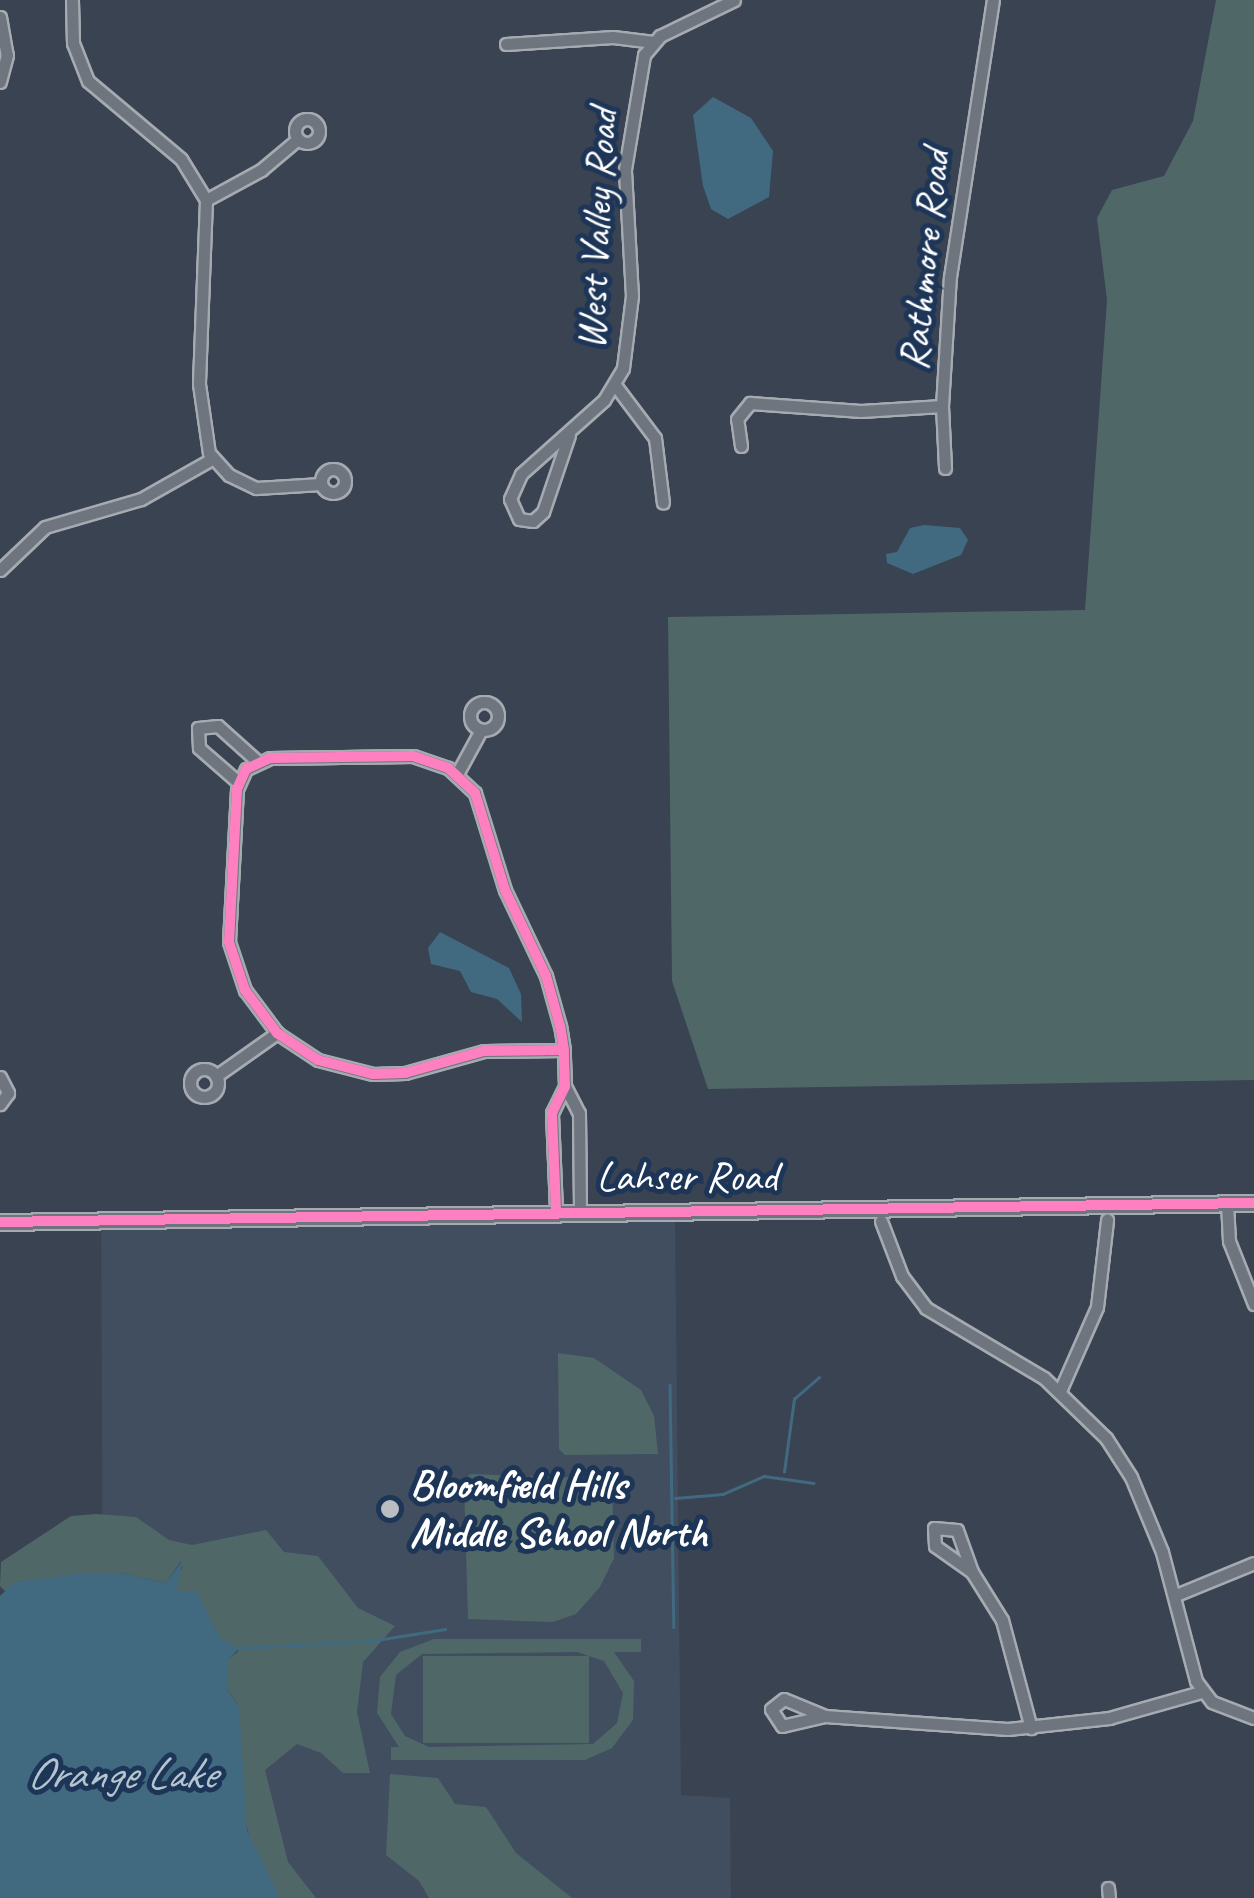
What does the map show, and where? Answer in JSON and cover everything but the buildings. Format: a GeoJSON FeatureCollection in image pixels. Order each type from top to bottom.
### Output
{"type":"FeatureCollection","features":[{"type":"Feature","properties":{"kind":"street"},"geometry":{"type":"LineString","coordinates":[[72,0],[74,48],[88,81],[181,158],[206,200],[199,384],[202,429],[212,459],[256,488],[321,484]]}},
{"type":"Feature","properties":{"kind":"street"},"geometry":{"type":"LineString","coordinates":[[506,44],[613,37],[652,42],[734,0]]}},
{"type":"Feature","properties":{"kind":"street","name":"Rathmore Road"},"geometry":{"type":"LineString","coordinates":[[740,446],[737,419],[750,403],[861,411],[942,406],[950,278],[993,0]]}},
{"type":"Feature","properties":{"kind":"street"},"geometry":{"type":"LineString","coordinates":[[0,17],[7,55],[0,82]]}},
{"type":"Feature","properties":{"kind":"street","name":"West Valley Road"},"geometry":{"type":"LineString","coordinates":[[569,435],[542,512],[533,521],[519,519],[510,501],[519,477],[569,435],[615,385],[632,307],[626,157],[642,62],[652,42]]}},
{"type":"Feature","properties":{"kind":"street"},"geometry":{"type":"LineString","coordinates":[[206,200],[261,170],[298,139]]}},
{"type":"Feature","properties":{"kind":"street"},"geometry":{"type":"LineString","coordinates":[[615,385],[655,438],[663,504]]}},
{"type":"Feature","properties":{"kind":"street"},"geometry":{"type":"LineString","coordinates":[[942,406],[945,468]]}},
{"type":"Feature","properties":{"kind":"street"},"geometry":{"type":"LineString","coordinates":[[0,570],[44,527],[141,499],[212,459]]}},
{"type":"Feature","properties":{"kind":"street"},"geometry":{"type":"LineString","coordinates":[[238,782],[199,748],[198,728],[218,726],[257,761],[412,756],[458,774],[486,811],[505,890],[554,998],[564,1050],[565,1086],[579,1113],[580,1210]]}},
{"type":"Feature","properties":{"kind":"street"},"geometry":{"type":"LineString","coordinates":[[458,774],[481,730]]}},
{"type":"Feature","properties":{"kind":"street"},"geometry":{"type":"LineString","coordinates":[[257,761],[238,782],[230,949],[245,990],[277,1033],[318,1060],[373,1074],[406,1073],[484,1051],[564,1050]]}},
{"type":"Feature","properties":{"kind":"street"},"geometry":{"type":"LineString","coordinates":[[216,1076],[277,1033]]}},
{"type":"Feature","properties":{"kind":"street"},"geometry":{"type":"LineString","coordinates":[[0,1077],[8,1093],[0,1104]]}},
{"type":"Feature","properties":{"kind":"street"},"geometry":{"type":"LineString","coordinates":[[556,1210],[552,1113],[565,1086]]}},
{"type":"Feature","properties":{"kind":"street","name":"Lahser Road"},"geometry":{"type":"LineString","coordinates":[[0,1222],[556,1210],[1254,1203]]}},
{"type":"Feature","properties":{"kind":"street"},"geometry":{"type":"LineString","coordinates":[[1227,1204],[1229,1241],[1254,1304]]}},
{"type":"Feature","properties":{"kind":"street"},"geometry":{"type":"LineString","coordinates":[[1060,1392],[1097,1307],[1107,1220]]}},
{"type":"Feature","properties":{"kind":"street"},"geometry":{"type":"LineString","coordinates":[[881,1221],[902,1276],[926,1308],[1060,1392],[1122,1460],[1176,1595],[1202,1692],[1227,1710],[1254,1718]]}},
{"type":"Feature","properties":{"kind":"street"},"geometry":{"type":"LineString","coordinates":[[1176,1595],[1254,1563]]}},
{"type":"Feature","properties":{"kind":"street"},"geometry":{"type":"LineString","coordinates":[[972,1572],[1002,1620],[1030,1728]]}},
{"type":"Feature","properties":{"kind":"street"},"geometry":{"type":"LineString","coordinates":[[825,1716],[1030,1728],[1110,1718],[1202,1692]]}},
{"type":"Feature","properties":{"kind":"shaded area","name":"Bloomfield Hills Middle School North"},"geometry":{"type":"Polygon","coordinates":[[[675,1215],[681,1795],[730,1798],[731,1898],[127,1898],[104,1829],[101,1222],[675,1215]]]}},
{"type":"Feature","properties":{"kind":"green space"},"geometry":{"type":"Polygon","coordinates":[[[1216,0],[1254,0],[1254,1080],[708,1089],[672,981],[668,617],[1085,610],[1107,300],[1097,218],[1112,190],[1164,176],[1193,121],[1216,0]]]}},
{"type":"Feature","properties":{"kind":"green space"},"geometry":{"type":"Polygon","coordinates":[[[558,1353],[594,1358],[641,1390],[654,1416],[658,1454],[565,1455],[559,1449],[558,1353]]]}},
{"type":"Feature","properties":{"kind":"green space"},"geometry":{"type":"Polygon","coordinates":[[[470,1474],[612,1479],[614,1558],[600,1587],[576,1614],[553,1622],[468,1619],[464,1482],[470,1474]]]}},
{"type":"Feature","properties":{"kind":"green space"},"geometry":{"type":"Polygon","coordinates":[[[71,1516],[136,1517],[169,1540],[192,1545],[266,1530],[284,1552],[318,1556],[358,1608],[395,1626],[363,1662],[357,1712],[370,1773],[343,1773],[321,1753],[297,1744],[265,1770],[288,1862],[316,1898],[280,1898],[254,1855],[245,1820],[237,1703],[227,1689],[227,1660],[239,1651],[219,1637],[197,1592],[176,1591],[174,1580],[182,1568],[181,1561],[166,1583],[120,1573],[15,1582],[6,1592],[0,1586],[1,1562],[71,1516]]]}},
{"type":"Feature","properties":{"kind":"green space"},"geometry":{"type":"Polygon","coordinates":[[[434,1639],[641,1639],[641,1652],[614,1652],[634,1681],[633,1720],[612,1748],[585,1760],[391,1760],[391,1747],[399,1747],[377,1713],[380,1677],[400,1652],[434,1639]],[[577,1652],[422,1654],[396,1675],[391,1714],[405,1736],[429,1747],[593,1744],[617,1723],[623,1693],[604,1661],[577,1652]]]}},
{"type":"Feature","properties":{"kind":"green space"},"geometry":{"type":"Polygon","coordinates":[[[423,1656],[589,1656],[589,1743],[423,1743],[423,1656]]]}},
{"type":"Feature","properties":{"kind":"green space"},"geometry":{"type":"Polygon","coordinates":[[[390,1774],[438,1778],[455,1804],[486,1807],[516,1853],[572,1898],[429,1898],[419,1881],[386,1855],[390,1774]]]}},
{"type":"Feature","properties":{"kind":"water"},"geometry":{"type":"Polygon","coordinates":[[[713,97],[751,118],[773,151],[769,197],[728,219],[711,209],[703,186],[693,115],[713,97]]]}},
{"type":"Feature","properties":{"kind":"water"},"geometry":{"type":"Polygon","coordinates":[[[910,528],[960,528],[968,540],[961,555],[913,574],[887,563],[886,554],[897,552],[910,528]]]}},
{"type":"Feature","properties":{"kind":"water"},"geometry":{"type":"Polygon","coordinates":[[[440,932],[509,968],[521,994],[522,1022],[497,999],[471,992],[460,971],[431,964],[428,948],[440,932]]]}},
{"type":"Feature","properties":{"kind":"water","name":"Orange Lake"},"geometry":{"type":"Polygon","coordinates":[[[183,1560],[176,1591],[197,1591],[219,1637],[239,1648],[227,1661],[227,1689],[239,1707],[247,1831],[280,1898],[0,1898],[0,1596],[15,1582],[77,1574],[120,1573],[166,1583],[183,1560]]]}},
{"type":"Feature","properties":{"kind":"waterway"},"geometry":{"type":"LineString","coordinates":[[784,1472],[794,1399],[819,1377]]}},
{"type":"Feature","properties":{"kind":"waterway"},"geometry":{"type":"LineString","coordinates":[[670,1385],[674,1627]]}},
{"type":"Feature","properties":{"kind":"waterway"},"geometry":{"type":"LineString","coordinates":[[675,1498],[723,1494],[764,1476],[814,1483]]}},
{"type":"Feature","properties":{"kind":"waterway"},"geometry":{"type":"LineString","coordinates":[[239,1648],[370,1641],[445,1629]]}},
{"type":"Feature","properties":{"kind":"cycle path"},"geometry":{"type":"LineString","coordinates":[[556,1210],[552,1113],[565,1086],[564,1050],[560,1026],[546,976],[505,890],[475,793],[448,768],[413,756],[270,758],[246,769],[237,789],[229,942],[245,990],[277,1033],[318,1060],[373,1074],[405,1073],[484,1051],[564,1050]]}},
{"type":"Feature","properties":{"kind":"cycle path"},"geometry":{"type":"LineString","coordinates":[[0,1222],[1254,1203]]}},
{"type":"Feature","properties":{"kind":"place","name":"Bloomfield Hills Middle School North"},"geometry":{"type":"Point","coordinates":[390,1509]}}]}
